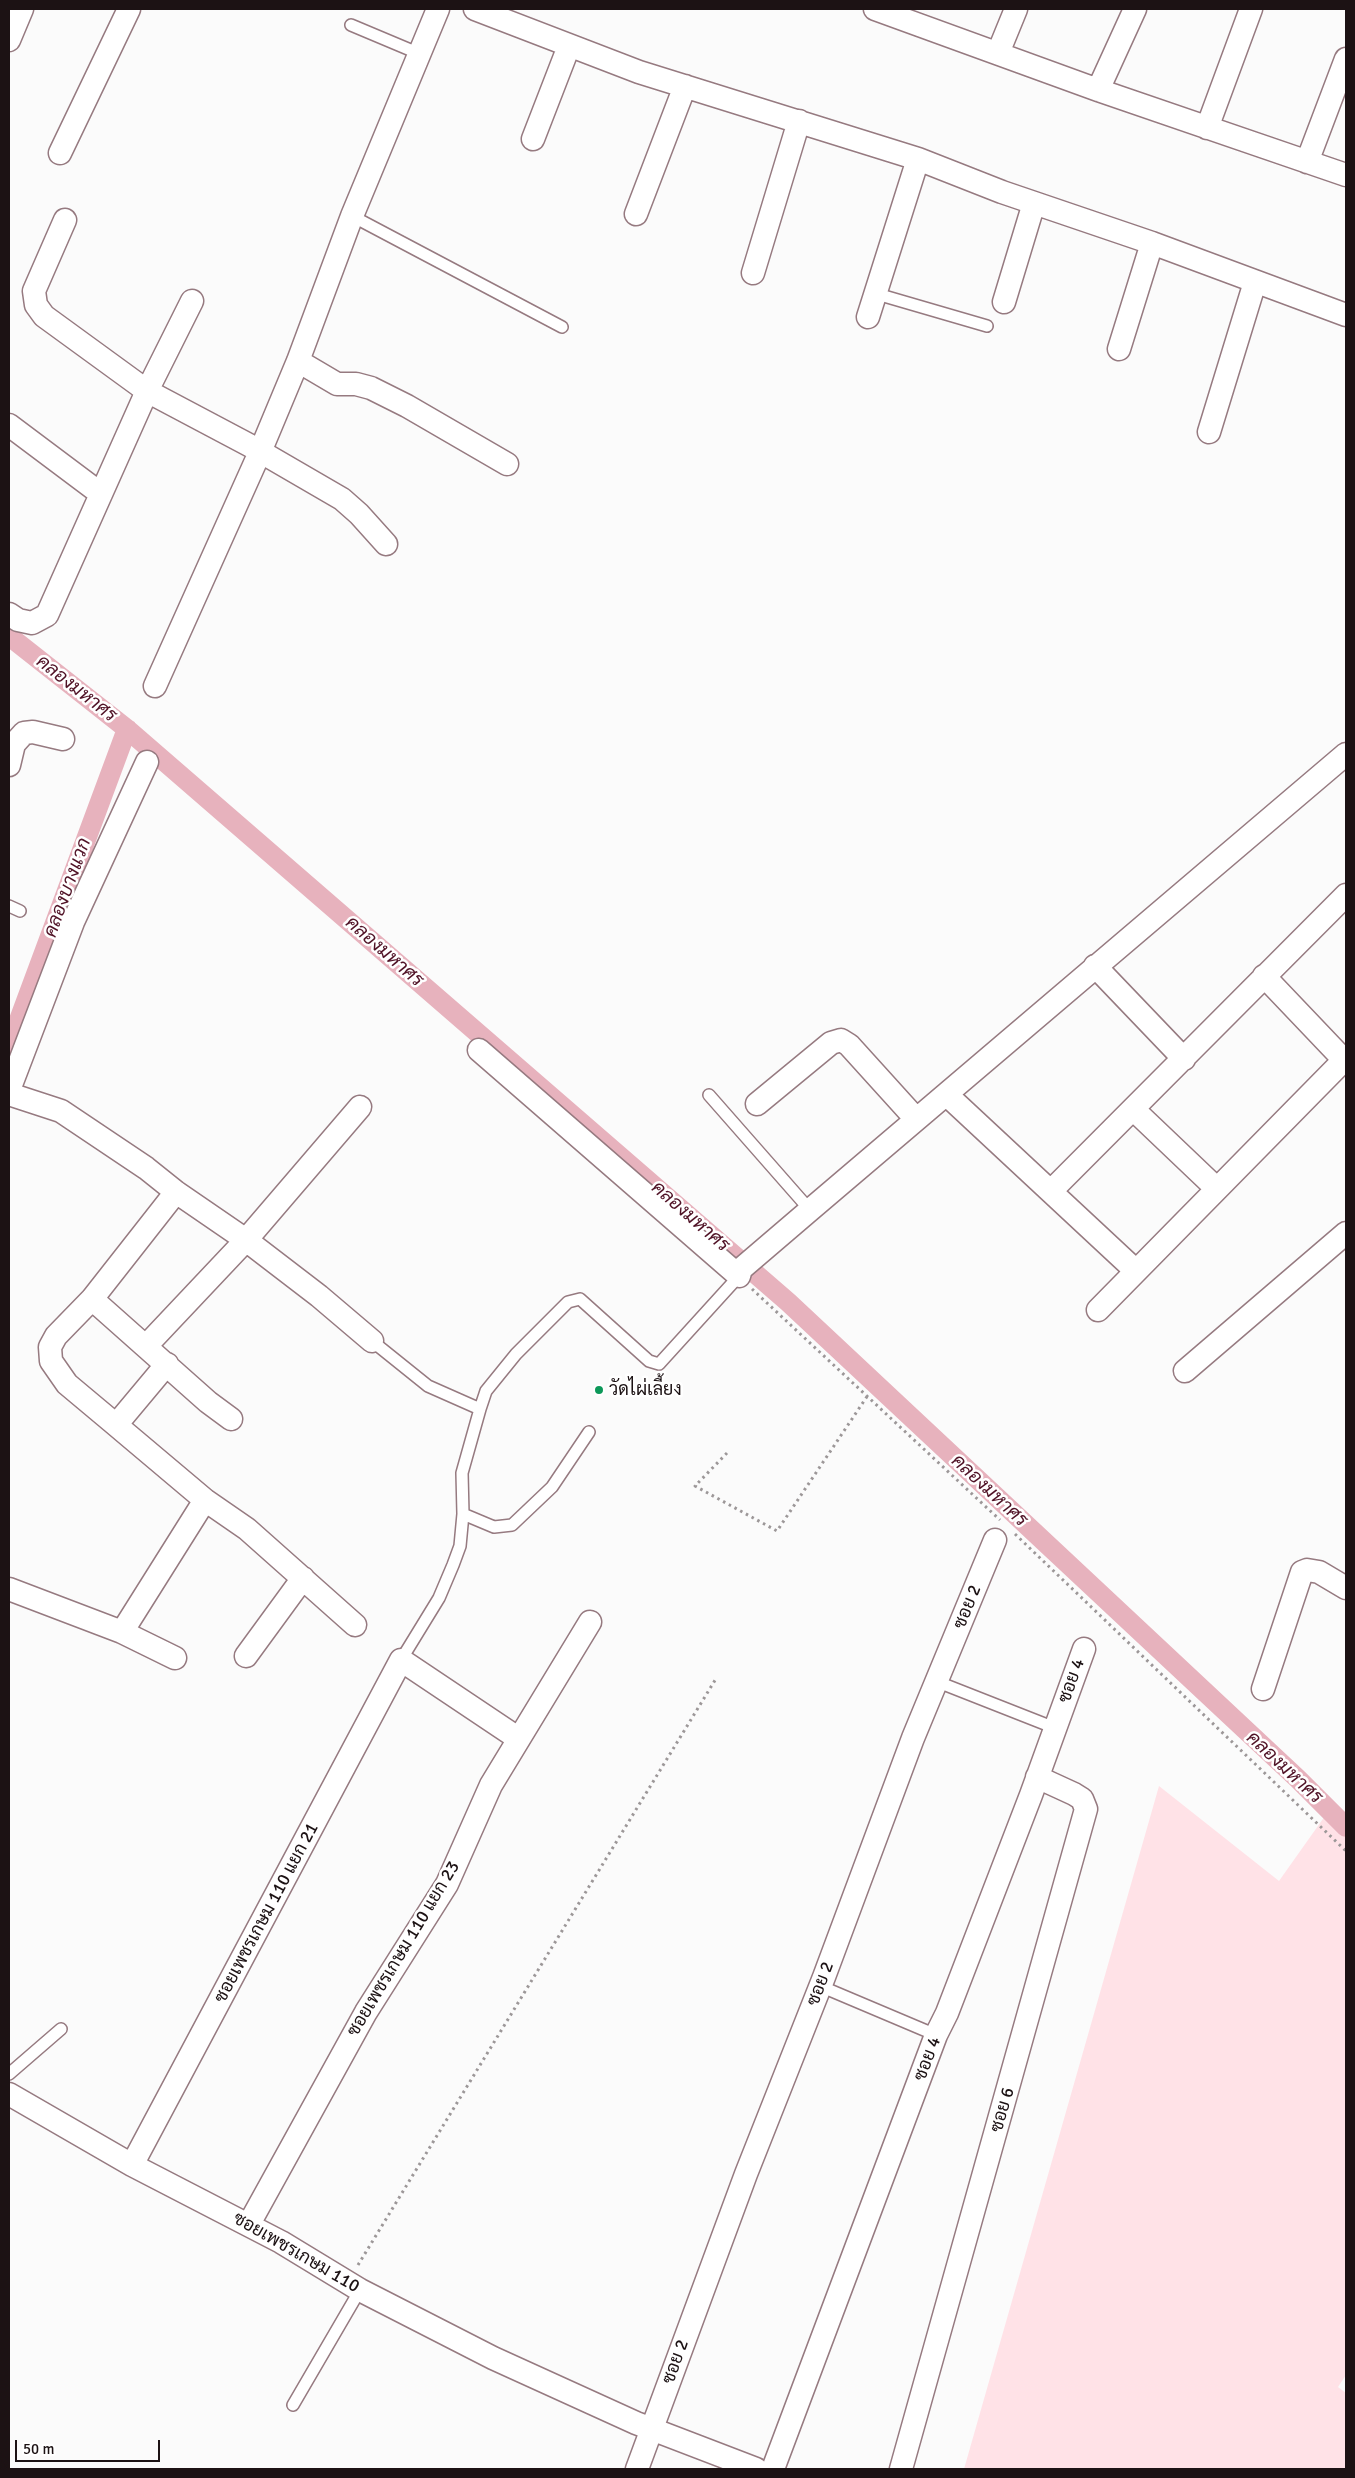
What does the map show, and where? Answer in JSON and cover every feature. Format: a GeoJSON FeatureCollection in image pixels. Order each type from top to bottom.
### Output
{"type":"FeatureCollection","features":[{"type":"Feature","properties":{"kind":"street"},"geometry":{"type":"LineString","coordinates":[[9,40],[22,9]]}},
{"type":"Feature","properties":{"kind":"street"},"geometry":{"type":"LineString","coordinates":[[60,153],[129,9]]}},
{"type":"Feature","properties":{"kind":"street"},"geometry":{"type":"LineString","coordinates":[[154,686],[255,448],[298,361],[352,216],[438,9]]}},
{"type":"Feature","properties":{"kind":"street"},"geometry":{"type":"LineString","coordinates":[[475,9],[639,72],[918,159],[1034,203],[1152,243],[1346,315]]}},
{"type":"Feature","properties":{"kind":"street"},"geometry":{"type":"LineString","coordinates":[[875,9],[900,13],[998,53],[1098,90],[1346,175]]}},
{"type":"Feature","properties":{"kind":"street"},"geometry":{"type":"LineString","coordinates":[[998,53],[1016,9]]}},
{"type":"Feature","properties":{"kind":"street"},"geometry":{"type":"LineString","coordinates":[[1098,90],[1135,9]]}},
{"type":"Feature","properties":{"kind":"street"},"geometry":{"type":"LineString","coordinates":[[1207,128],[1251,9]]}},
{"type":"Feature","properties":{"kind":"street"},"geometry":{"type":"LineString","coordinates":[[533,139],[569,46]]}},
{"type":"Feature","properties":{"kind":"street"},"geometry":{"type":"LineString","coordinates":[[1307,162],[1346,59]]}},
{"type":"Feature","properties":{"kind":"street"},"geometry":{"type":"LineString","coordinates":[[636,214],[685,86]]}},
{"type":"Feature","properties":{"kind":"street"},"geometry":{"type":"LineString","coordinates":[[753,273],[799,121]]}},
{"type":"Feature","properties":{"kind":"street"},"geometry":{"type":"LineString","coordinates":[[868,317],[877,294],[918,159]]}},
{"type":"Feature","properties":{"kind":"street"},"geometry":{"type":"LineString","coordinates":[[1004,302],[1034,203]]}},
{"type":"Feature","properties":{"kind":"street"},"geometry":{"type":"LineString","coordinates":[[65,220],[34,291],[36,305],[44,316],[146,391],[255,448],[342,500],[359,514],[386,544]]}},
{"type":"Feature","properties":{"kind":"street"},"geometry":{"type":"LineString","coordinates":[[1119,349],[1152,243]]}},
{"type":"Feature","properties":{"kind":"street"},"geometry":{"type":"LineString","coordinates":[[1209,432],[1255,282]]}},
{"type":"Feature","properties":{"kind":"street"},"geometry":{"type":"LineString","coordinates":[[9,614],[18,620],[32,623],[47,615],[146,391],[192,301]]}},
{"type":"Feature","properties":{"kind":"street"},"geometry":{"type":"LineString","coordinates":[[298,361],[337,384],[356,384],[371,388],[407,406],[507,464]]}},
{"type":"Feature","properties":{"kind":"street"},"geometry":{"type":"LineString","coordinates":[[9,425],[102,494]]}},
{"type":"Feature","properties":{"kind":"street"},"geometry":{"type":"LineString","coordinates":[[9,765],[14,744],[24,733],[33,732],[63,739]]}},
{"type":"Feature","properties":{"kind":"street"},"geometry":{"type":"LineString","coordinates":[[480,1050],[740,1273],[758,1255],[916,1119],[947,1095],[1095,966],[1346,754]]}},
{"type":"Feature","properties":{"kind":"street"},"geometry":{"type":"LineString","coordinates":[[147,762],[73,922],[9,1092],[61,1111],[146,1168],[176,1192],[246,1240],[319,1296],[372,1341]]}},
{"type":"Feature","properties":{"kind":"street"},"geometry":{"type":"LineString","coordinates":[[1051,1191],[1346,894]]}},
{"type":"Feature","properties":{"kind":"street"},"geometry":{"type":"LineString","coordinates":[[1095,966],[1184,1059]]}},
{"type":"Feature","properties":{"kind":"street"},"geometry":{"type":"LineString","coordinates":[[1098,1310],[1345,1059],[1264,976]]}},
{"type":"Feature","properties":{"kind":"street"},"geometry":{"type":"LineString","coordinates":[[757,1104],[831,1043],[841,1040],[849,1045],[916,1119]]}},
{"type":"Feature","properties":{"kind":"street"},"geometry":{"type":"LineString","coordinates":[[947,1095],[1136,1272]]}},
{"type":"Feature","properties":{"kind":"street"},"geometry":{"type":"LineString","coordinates":[[146,1346],[246,1240],[360,1107]]}},
{"type":"Feature","properties":{"kind":"street"},"geometry":{"type":"LineString","coordinates":[[1133,1108],[1217,1189]]}},
{"type":"Feature","properties":{"kind":"street"},"geometry":{"type":"LineString","coordinates":[[176,1192],[92,1299],[56,1336],[50,1347],[50,1361],[67,1384],[205,1500],[247,1529],[355,1625]]}},
{"type":"Feature","properties":{"kind":"street"},"geometry":{"type":"LineString","coordinates":[[1185,1371],[1346,1233]]}},
{"type":"Feature","properties":{"kind":"street"},"geometry":{"type":"LineString","coordinates":[[92,1299],[208,1402],[231,1419]]}},
{"type":"Feature","properties":{"kind":"street"},"geometry":{"type":"LineString","coordinates":[[116,1425],[167,1364]]}},
{"type":"Feature","properties":{"kind":"street"},"geometry":{"type":"LineString","coordinates":[[122,1632],[205,1500]]}},
{"type":"Feature","properties":{"kind":"street","name":"ซอย 2"},"geometry":{"type":"LineString","coordinates":[[638,2469],[740,2192],[913,1738],[1004,1532]]}},
{"type":"Feature","properties":{"kind":"street"},"geometry":{"type":"LineString","coordinates":[[1263,1689],[1302,1572],[1307,1570],[1319,1572],[1346,1588]]}},
{"type":"Feature","properties":{"kind":"street"},"geometry":{"type":"LineString","coordinates":[[246,1656],[304,1578]]}},
{"type":"Feature","properties":{"kind":"street"},"geometry":{"type":"LineString","coordinates":[[9,1589],[122,1632],[175,1658]]}},
{"type":"Feature","properties":{"kind":"street","name":"ซอยเพชรเกษม 110 แยก 23"},"geometry":{"type":"LineString","coordinates":[[249,2224],[366,2012],[447,1884],[492,1784],[590,1622]]}},
{"type":"Feature","properties":{"kind":"street","name":"ซอย 4"},"geometry":{"type":"LineString","coordinates":[[773,2469],[936,2034],[947,2014],[1084,1649]]}},
{"type":"Feature","properties":{"kind":"street"},"geometry":{"type":"LineString","coordinates":[[401,1660],[519,1739]]}},
{"type":"Feature","properties":{"kind":"street","name":"ซอยเพชรเกษม 110 แยก 21"},"geometry":{"type":"LineString","coordinates":[[132,2164],[401,1660]]}},
{"type":"Feature","properties":{"kind":"street","name":"ซอย 6"},"geometry":{"type":"LineString","coordinates":[[902,2469],[1086,1809],[1082,1799],[1037,1777]]}},
{"type":"Feature","properties":{"kind":"street","name":"ซอยเพชรเกษม 110"},"geometry":{"type":"LineString","coordinates":[[9,2094],[132,2164],[249,2224],[354,2286],[493,2358],[652,2430],[756,2469]]}},
{"type":"Feature","properties":{"kind":"lane"},"geometry":{"type":"LineString","coordinates":[[351,25],[420,54]]}},
{"type":"Feature","properties":{"kind":"lane"},"geometry":{"type":"LineString","coordinates":[[352,216],[562,326]]}},
{"type":"Feature","properties":{"kind":"lane"},"geometry":{"type":"LineString","coordinates":[[877,294],[987,326]]}},
{"type":"Feature","properties":{"kind":"lane"},"geometry":{"type":"LineString","coordinates":[[9,906],[20,911]]}},
{"type":"Feature","properties":{"kind":"lane"},"geometry":{"type":"LineString","coordinates":[[709,1096],[810,1210]]}},
{"type":"Feature","properties":{"kind":"lane"},"geometry":{"type":"LineString","coordinates":[[401,1660],[443,1590],[460,1546],[463,1514],[462,1473],[486,1391],[510,1362],[568,1302],[580,1299],[649,1361],[659,1364],[740,1273]]}},
{"type":"Feature","properties":{"kind":"lane"},"geometry":{"type":"LineString","coordinates":[[372,1341],[428,1386],[480,1409]]}},
{"type":"Feature","properties":{"kind":"lane"},"geometry":{"type":"LineString","coordinates":[[463,1514],[494,1527],[512,1525],[552,1487],[589,1432]]}},
{"type":"Feature","properties":{"kind":"lane"},"geometry":{"type":"LineString","coordinates":[[938,1682],[1055,1728]]}},
{"type":"Feature","properties":{"kind":"lane"},"geometry":{"type":"LineString","coordinates":[[820,1986],[936,2034]]}},
{"type":"Feature","properties":{"kind":"lane"},"geometry":{"type":"LineString","coordinates":[[9,2074],[61,2029]]}},
{"type":"Feature","properties":{"kind":"lane"},"geometry":{"type":"LineString","coordinates":[[293,2405],[354,2286]]}},
{"type":"Feature","properties":{"kind":"path"},"geometry":{"type":"LineString","coordinates":[[740,1273],[868,1395],[1004,1532],[1346,1850]]}},
{"type":"Feature","properties":{"kind":"path"},"geometry":{"type":"LineString","coordinates":[[727,1453],[695,1486],[777,1531],[868,1395]]}},
{"type":"Feature","properties":{"kind":"path"},"geometry":{"type":"LineString","coordinates":[[354,2286],[717,1676]]}},
{"type":"Feature","properties":{"kind":"shaded area"},"geometry":{"type":"Polygon","coordinates":[[[1159,1786],[1279,1881],[1325,1816],[1346,1838],[1346,2375],[1338,2387],[1346,2393],[1346,2469],[964,2469],[1159,1786]]]}},
{"type":"Feature","properties":{"kind":"waterway","name":"คลองมหาศร"},"geometry":{"type":"LineString","coordinates":[[9,636],[127,729],[788,1302],[1298,1779],[1346,1827]]}},
{"type":"Feature","properties":{"kind":"waterway","name":"คลองบางแวก"},"geometry":{"type":"LineString","coordinates":[[9,1047],[127,729]]}},
{"type":"Feature","properties":{"kind":"place","name":"วัดไผ่เลี้ยง"},"geometry":{"type":"Point","coordinates":[599,1390]}}]}
